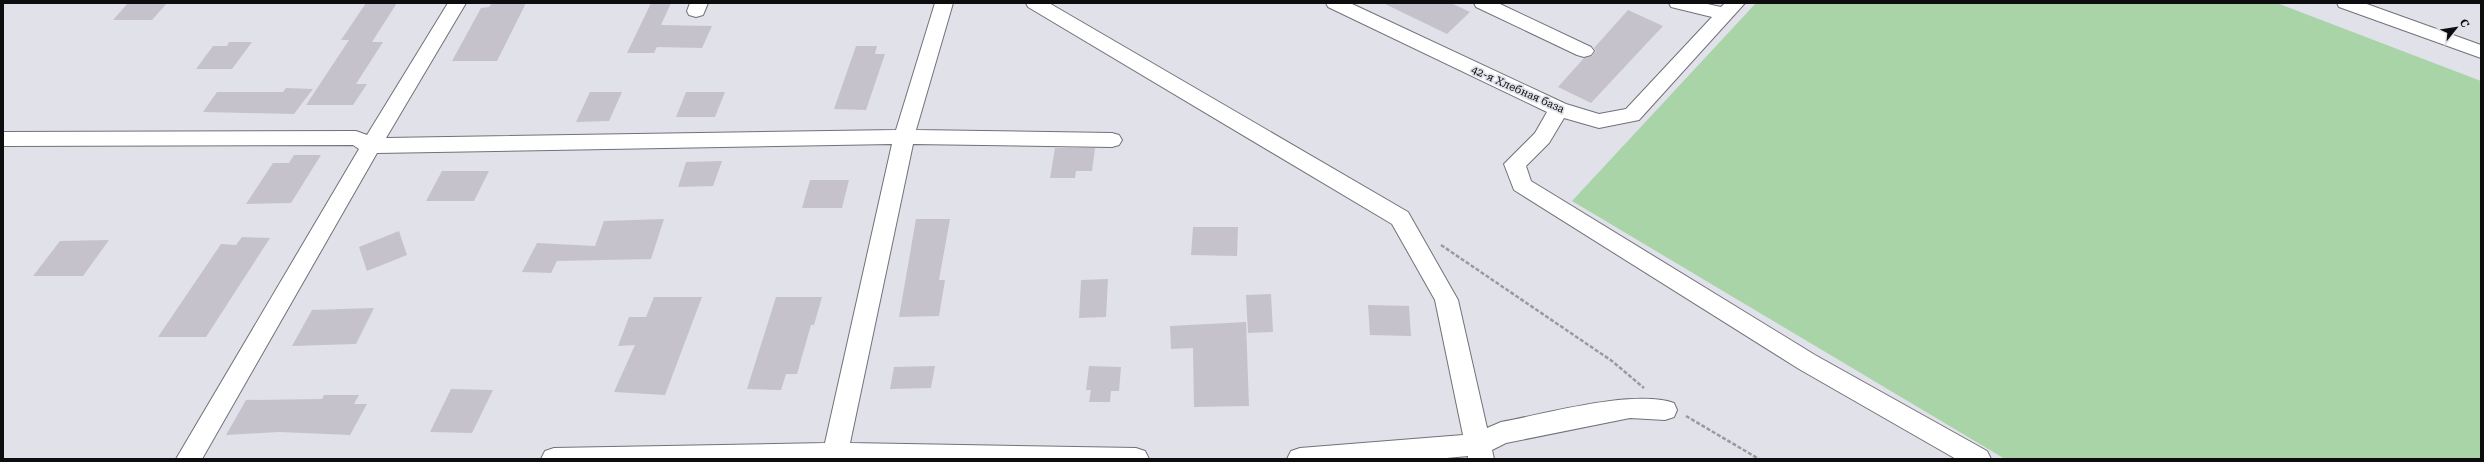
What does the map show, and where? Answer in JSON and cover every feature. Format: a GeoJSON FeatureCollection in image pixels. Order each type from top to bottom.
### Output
{"type":"FeatureCollection","features":[{"type":"Feature","properties":{"kind":"street"},"geometry":{"type":"LineString","coordinates":[[189,459],[371,146],[457,3]]}},
{"type":"Feature","properties":{"kind":"street"},"geometry":{"type":"LineString","coordinates":[[835,457],[904,137],[944,3]]}},
{"type":"Feature","properties":{"kind":"street"},"geometry":{"type":"LineString","coordinates":[[1035,3],[1400,218],[1446,300],[1479,452]]}},
{"type":"Feature","properties":{"kind":"street","name":"42-я Хлебная база"},"geometry":{"type":"LineString","coordinates":[[1334,3],[1559,109],[1599,121],[1632,115],[1730,9]]}},
{"type":"Feature","properties":{"kind":"street"},"geometry":{"type":"LineString","coordinates":[[1483,3],[1584,51]]}},
{"type":"Feature","properties":{"kind":"street"},"geometry":{"type":"LineString","coordinates":[[1678,3],[1730,9]]}},
{"type":"Feature","properties":{"kind":"street"},"geometry":{"type":"LineString","coordinates":[[2346,3],[2481,52]]}},
{"type":"Feature","properties":{"kind":"street"},"geometry":{"type":"LineString","coordinates":[[1559,109],[1542,138],[1515,164],[1522,185],[1806,362],[1978,459]]}},
{"type":"Feature","properties":{"kind":"street"},"geometry":{"type":"LineString","coordinates":[[3,139],[356,138],[371,146],[904,137],[1112,140]]}},
{"type":"Feature","properties":{"kind":"street"},"geometry":{"type":"LineString","coordinates":[[1300,459],[1479,452],[1501,433],[1623,409],[1665,410]]}},
{"type":"Feature","properties":{"kind":"street"},"geometry":{"type":"LineString","coordinates":[[554,459],[835,457],[1136,459]]}},
{"type":"Feature","properties":{"kind":"path"},"geometry":{"type":"LineString","coordinates":[[1437,242],[1612,361],[1659,400],[1665,410],[1690,417],[1759,459]]}},
{"type":"Feature","properties":{"kind":"green space"},"geometry":{"type":"Polygon","coordinates":[[[1756,3],[2277,3],[2481,81],[2481,459],[2005,459],[1572,201],[1756,3]]]}},
{"type":"Feature","properties":{"kind":"building"},"geometry":{"type":"Polygon","coordinates":[[[128,3],[167,3],[152,20],[113,20],[128,3]]]}},
{"type":"Feature","properties":{"kind":"building"},"geometry":{"type":"Polygon","coordinates":[[[366,3],[397,3],[372,42],[383,42],[356,84],[367,84],[353,105],[306,105],[349,40],[341,40],[366,3]]]}},
{"type":"Feature","properties":{"kind":"building"},"geometry":{"type":"Polygon","coordinates":[[[492,3],[526,3],[497,61],[452,61],[481,8],[489,7],[492,3]]]}},
{"type":"Feature","properties":{"kind":"building"},"geometry":{"type":"Polygon","coordinates":[[[651,3],[671,3],[661,25],[712,26],[702,48],[657,47],[654,53],[627,53],[651,3]]]}},
{"type":"Feature","properties":{"kind":"building"},"geometry":{"type":"Polygon","coordinates":[[[1383,3],[1451,3],[1470,12],[1447,34],[1383,3]]]}},
{"type":"Feature","properties":{"kind":"building"},"geometry":{"type":"Polygon","coordinates":[[[1628,10],[1663,26],[1591,103],[1558,87],[1584,58],[1592,56],[1596,51],[1594,48],[1628,10]]]}},
{"type":"Feature","properties":{"kind":"building"},"geometry":{"type":"Polygon","coordinates":[[[229,42],[252,42],[232,69],[196,69],[213,46],[227,46],[229,42]]]}},
{"type":"Feature","properties":{"kind":"building"},"geometry":{"type":"Polygon","coordinates":[[[856,46],[877,46],[875,54],[885,54],[866,110],[834,109],[856,46]]]}},
{"type":"Feature","properties":{"kind":"building"},"geometry":{"type":"Polygon","coordinates":[[[286,88],[313,89],[294,114],[203,112],[217,92],[283,92],[286,88]]]}},
{"type":"Feature","properties":{"kind":"building"},"geometry":{"type":"Polygon","coordinates":[[[590,92],[622,92],[609,121],[576,122],[590,92]]]}},
{"type":"Feature","properties":{"kind":"building"},"geometry":{"type":"Polygon","coordinates":[[[686,92],[725,92],[715,117],[676,117],[686,92]]]}},
{"type":"Feature","properties":{"kind":"building"},"geometry":{"type":"Polygon","coordinates":[[[1055,148],[1095,148],[1092,171],[1076,171],[1075,178],[1050,178],[1055,148]]]}},
{"type":"Feature","properties":{"kind":"building"},"geometry":{"type":"Polygon","coordinates":[[[294,155],[321,155],[291,203],[246,204],[273,163],[289,163],[294,155]]]}},
{"type":"Feature","properties":{"kind":"building"},"geometry":{"type":"Polygon","coordinates":[[[722,161],[713,186],[678,187],[686,162],[722,161]]]}},
{"type":"Feature","properties":{"kind":"building"},"geometry":{"type":"Polygon","coordinates":[[[442,171],[489,171],[474,201],[426,201],[442,171]]]}},
{"type":"Feature","properties":{"kind":"building"},"geometry":{"type":"Polygon","coordinates":[[[810,180],[849,180],[842,208],[802,208],[810,180]]]}},
{"type":"Feature","properties":{"kind":"building"},"geometry":{"type":"Polygon","coordinates":[[[664,219],[651,259],[557,261],[551,273],[522,272],[537,243],[595,246],[604,221],[664,219]]]}},
{"type":"Feature","properties":{"kind":"building"},"geometry":{"type":"Polygon","coordinates":[[[916,219],[950,219],[939,280],[945,280],[939,316],[899,317],[916,219]]]}},
{"type":"Feature","properties":{"kind":"building"},"geometry":{"type":"Polygon","coordinates":[[[1193,227],[1238,227],[1237,256],[1191,255],[1193,227]]]}},
{"type":"Feature","properties":{"kind":"building"},"geometry":{"type":"Polygon","coordinates":[[[399,231],[407,255],[367,271],[359,247],[399,231]]]}},
{"type":"Feature","properties":{"kind":"building"},"geometry":{"type":"Polygon","coordinates":[[[242,237],[270,238],[206,337],[158,337],[221,244],[236,245],[242,237]]]}},
{"type":"Feature","properties":{"kind":"building"},"geometry":{"type":"Polygon","coordinates":[[[109,240],[83,276],[33,276],[60,241],[109,240]]]}},
{"type":"Feature","properties":{"kind":"building"},"geometry":{"type":"Polygon","coordinates":[[[1108,279],[1106,317],[1079,318],[1081,280],[1108,279]]]}},
{"type":"Feature","properties":{"kind":"building"},"geometry":{"type":"Polygon","coordinates":[[[1271,294],[1273,332],[1248,333],[1246,295],[1271,294]]]}},
{"type":"Feature","properties":{"kind":"building"},"geometry":{"type":"Polygon","coordinates":[[[654,297],[702,297],[665,395],[614,392],[635,345],[618,346],[629,317],[646,317],[654,297]]]}},
{"type":"Feature","properties":{"kind":"building"},"geometry":{"type":"Polygon","coordinates":[[[776,297],[822,297],[814,325],[811,325],[797,374],[786,374],[781,390],[747,389],[776,297]]]}},
{"type":"Feature","properties":{"kind":"building"},"geometry":{"type":"Polygon","coordinates":[[[1368,305],[1409,306],[1411,336],[1370,335],[1368,305]]]}},
{"type":"Feature","properties":{"kind":"building"},"geometry":{"type":"Polygon","coordinates":[[[374,308],[356,344],[292,346],[312,310],[374,308]]]}},
{"type":"Feature","properties":{"kind":"building"},"geometry":{"type":"Polygon","coordinates":[[[1246,322],[1249,406],[1194,407],[1193,348],[1171,349],[1170,326],[1246,322]]]}},
{"type":"Feature","properties":{"kind":"building"},"geometry":{"type":"Polygon","coordinates":[[[935,366],[931,388],[890,389],[894,367],[935,366]]]}},
{"type":"Feature","properties":{"kind":"building"},"geometry":{"type":"Polygon","coordinates":[[[1089,366],[1121,367],[1119,391],[1111,391],[1110,402],[1089,402],[1091,390],[1086,390],[1089,366]]]}},
{"type":"Feature","properties":{"kind":"building"},"geometry":{"type":"Polygon","coordinates":[[[451,389],[493,390],[472,433],[430,432],[451,389]]]}},
{"type":"Feature","properties":{"kind":"building"},"geometry":{"type":"Polygon","coordinates":[[[324,395],[359,395],[354,404],[367,404],[350,435],[279,432],[226,435],[246,400],[322,399],[324,395]]]}}]}
